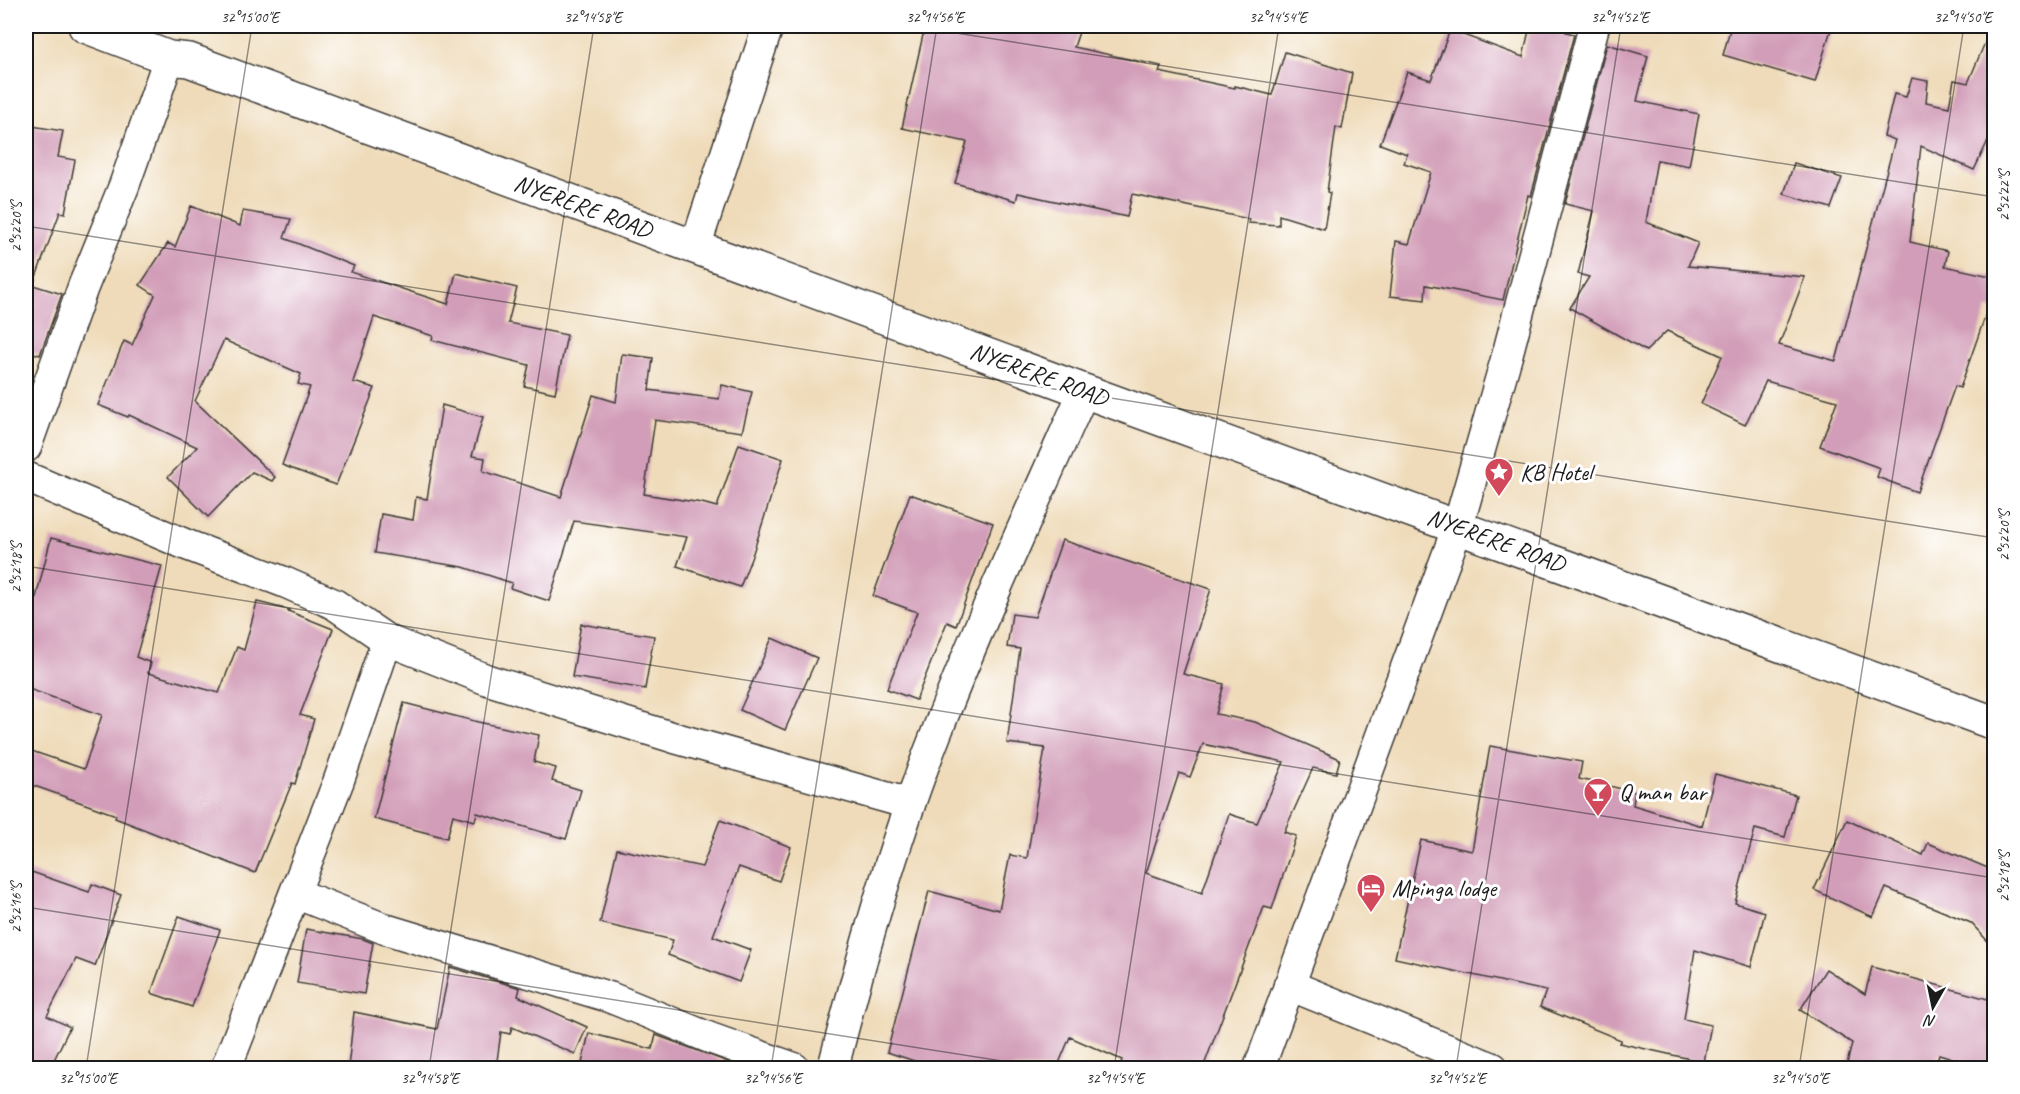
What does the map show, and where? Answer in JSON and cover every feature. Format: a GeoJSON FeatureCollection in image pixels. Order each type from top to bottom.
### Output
{"type":"FeatureCollection","features":[{"type":"Feature","properties":{"kind":"highway","name":"NYERERE ROAD"},"geometry":{"type":"LineString","coordinates":[[84,26],[169,58],[189,60],[1084,391],[1995,723]]}},
{"type":"Feature","properties":{"kind":"street"},"geometry":{"type":"LineString","coordinates":[[695,248],[768,26]]}},
{"type":"Feature","properties":{"kind":"street"},"geometry":{"type":"LineString","coordinates":[[1259,1068],[1458,526],[1507,356],[1594,26]]}},
{"type":"Feature","properties":{"kind":"street"},"geometry":{"type":"LineString","coordinates":[[26,447],[83,287],[124,186],[169,58]]}},
{"type":"Feature","properties":{"kind":"street"},"geometry":{"type":"LineString","coordinates":[[832,1068],[862,956],[910,804],[935,735],[1084,391]]}},
{"type":"Feature","properties":{"kind":"street"},"geometry":{"type":"LineString","coordinates":[[26,477],[334,604],[387,640],[488,680],[675,738],[910,804]]}},
{"type":"Feature","properties":{"kind":"street"},"geometry":{"type":"LineString","coordinates":[[226,1068],[339,780],[387,640]]}},
{"type":"Feature","properties":{"kind":"street"},"geometry":{"type":"LineString","coordinates":[[295,893],[385,929],[609,997],[710,1038],[794,1068]]}},
{"type":"Feature","properties":{"kind":"street"},"geometry":{"type":"LineString","coordinates":[[1289,985],[1493,1068]]}},
{"type":"Feature","properties":{"kind":"building"},"geometry":{"type":"Polygon","coordinates":[[[925,26],[1081,26],[1074,47],[1161,66],[1159,72],[1272,95],[1285,52],[1352,73],[1342,129],[1336,127],[1324,229],[1279,215],[1279,225],[1248,223],[1249,219],[1132,194],[1127,217],[1018,193],[1016,201],[955,183],[967,142],[902,128],[925,26]]]}},
{"type":"Feature","properties":{"kind":"building"},"geometry":{"type":"Polygon","coordinates":[[[1530,26],[1568,26],[1566,32],[1574,34],[1531,196],[1528,195],[1503,300],[1426,285],[1425,300],[1390,296],[1396,241],[1409,244],[1431,172],[1404,163],[1407,154],[1380,144],[1407,72],[1431,80],[1450,30],[1523,57],[1530,26]]]}},
{"type":"Feature","properties":{"kind":"building"},"geometry":{"type":"Polygon","coordinates":[[[1731,26],[1832,26],[1815,82],[1723,55],[1731,26]]]}},
{"type":"Feature","properties":{"kind":"building"},"geometry":{"type":"Polygon","coordinates":[[[1992,26],[1995,26],[1995,126],[1974,170],[1921,146],[1910,242],[1948,251],[1945,266],[1995,277],[1995,309],[1988,308],[1960,388],[1955,386],[1917,492],[1877,477],[1880,468],[1820,446],[1837,401],[1766,381],[1745,425],[1701,404],[1722,356],[1667,331],[1646,351],[1570,308],[1589,277],[1578,274],[1594,211],[1565,204],[1607,44],[1648,56],[1637,101],[1699,114],[1689,166],[1657,160],[1646,222],[1698,243],[1688,266],[1805,277],[1779,345],[1836,361],[1895,140],[1884,136],[1894,94],[1906,97],[1912,78],[1928,81],[1926,102],[1949,107],[1954,80],[1968,83],[1992,26]]]}},
{"type":"Feature","properties":{"kind":"building"},"geometry":{"type":"Polygon","coordinates":[[[26,125],[63,131],[58,157],[75,160],[65,213],[60,212],[33,285],[62,294],[40,355],[26,351],[26,125]]]}},
{"type":"Feature","properties":{"kind":"building"},"geometry":{"type":"Polygon","coordinates":[[[1794,163],[1842,178],[1831,208],[1784,194],[1794,163]]]}},
{"type":"Feature","properties":{"kind":"building"},"geometry":{"type":"Polygon","coordinates":[[[191,206],[240,226],[243,211],[291,219],[284,238],[354,266],[351,272],[448,304],[456,273],[517,288],[508,323],[567,335],[555,393],[524,386],[529,365],[432,340],[433,336],[374,317],[353,382],[375,388],[336,485],[282,465],[310,387],[298,384],[301,374],[224,340],[195,401],[275,477],[272,481],[252,472],[208,517],[168,477],[197,447],[129,415],[128,417],[98,405],[124,341],[132,345],[155,295],[140,285],[168,243],[175,247],[191,206]]]}},
{"type":"Feature","properties":{"kind":"building"},"geometry":{"type":"Polygon","coordinates":[[[622,354],[653,358],[649,390],[719,399],[722,385],[752,392],[742,432],[655,420],[644,494],[717,507],[739,444],[783,459],[740,587],[677,566],[687,537],[574,521],[549,601],[510,588],[512,583],[463,567],[375,553],[381,514],[413,520],[416,497],[427,499],[442,405],[483,417],[472,456],[485,458],[483,471],[561,497],[593,395],[616,402],[622,354]]]}},
{"type":"Feature","properties":{"kind":"building"},"geometry":{"type":"Polygon","coordinates":[[[910,494],[993,523],[956,626],[947,622],[916,700],[887,689],[917,612],[873,596],[910,494]]]}},
{"type":"Feature","properties":{"kind":"building"},"geometry":{"type":"Polygon","coordinates":[[[51,538],[162,566],[136,657],[151,663],[148,673],[219,693],[237,647],[244,650],[257,602],[289,610],[333,629],[300,715],[314,719],[295,784],[292,783],[255,873],[115,818],[116,815],[26,783],[26,749],[84,769],[102,715],[26,688],[26,637],[51,538]]]}},
{"type":"Feature","properties":{"kind":"building"},"geometry":{"type":"Polygon","coordinates":[[[1062,540],[1211,589],[1183,674],[1224,684],[1216,714],[1255,722],[1340,759],[1336,773],[1313,768],[1284,832],[1296,836],[1272,909],[1264,907],[1203,1068],[1119,1068],[1122,1060],[1070,1037],[1057,1068],[936,1068],[887,1052],[929,891],[999,910],[1010,855],[1027,858],[1045,748],[1007,743],[1020,649],[1007,647],[1012,614],[1035,617],[1062,540]],[[1203,744],[1190,777],[1179,773],[1146,873],[1202,893],[1229,814],[1257,823],[1284,762],[1203,744]]]}},
{"type":"Feature","properties":{"kind":"building"},"geometry":{"type":"Polygon","coordinates":[[[581,624],[654,636],[645,689],[572,677],[581,624]]]}},
{"type":"Feature","properties":{"kind":"building"},"geometry":{"type":"Polygon","coordinates":[[[772,638],[817,658],[785,730],[740,710],[772,638]]]}},
{"type":"Feature","properties":{"kind":"building"},"geometry":{"type":"Polygon","coordinates":[[[404,703],[539,735],[534,762],[556,768],[552,781],[581,790],[566,839],[477,813],[475,821],[453,815],[447,838],[374,819],[404,703]]]}},
{"type":"Feature","properties":{"kind":"building"},"geometry":{"type":"Polygon","coordinates":[[[1490,746],[1582,762],[1579,779],[1635,792],[1633,805],[1702,826],[1715,774],[1796,795],[1785,837],[1755,829],[1735,903],[1765,912],[1751,967],[1695,950],[1684,1019],[1711,1025],[1704,1062],[1619,1043],[1621,1040],[1540,1007],[1546,991],[1395,958],[1421,840],[1472,851],[1490,746]]]}},
{"type":"Feature","properties":{"kind":"building"},"geometry":{"type":"Polygon","coordinates":[[[720,820],[791,847],[779,881],[739,867],[713,936],[751,950],[739,982],[668,955],[673,940],[600,923],[617,849],[702,867],[720,820]]]}},
{"type":"Feature","properties":{"kind":"building"},"geometry":{"type":"Polygon","coordinates":[[[1847,820],[1923,855],[1928,843],[1995,871],[1995,949],[1971,923],[1886,888],[1873,917],[1814,890],[1847,820]]]}},
{"type":"Feature","properties":{"kind":"building"},"geometry":{"type":"Polygon","coordinates":[[[26,870],[89,892],[92,884],[121,895],[95,966],[76,959],[47,1016],[70,1027],[50,1068],[26,1068],[26,870]]]}},
{"type":"Feature","properties":{"kind":"building"},"geometry":{"type":"Polygon","coordinates":[[[179,916],[220,930],[192,1007],[151,993],[179,916]]]}},
{"type":"Feature","properties":{"kind":"building"},"geometry":{"type":"Polygon","coordinates":[[[306,929],[363,939],[373,943],[364,994],[297,983],[306,929]]]}},
{"type":"Feature","properties":{"kind":"building"},"geometry":{"type":"Polygon","coordinates":[[[450,967],[520,988],[518,996],[587,1027],[575,1054],[512,1027],[510,1034],[501,1032],[496,1068],[348,1068],[354,1012],[437,1029],[450,967]]]}},
{"type":"Feature","properties":{"kind":"building"},"geometry":{"type":"Polygon","coordinates":[[[1872,967],[1995,1001],[1995,1068],[1985,1068],[1939,1054],[1935,1068],[1846,1068],[1852,1043],[1800,1010],[1826,969],[1865,994],[1872,967]]]}},
{"type":"Feature","properties":{"kind":"building"},"geometry":{"type":"Polygon","coordinates":[[[589,1033],[652,1049],[656,1035],[744,1068],[581,1068],[589,1033]]]}},
{"type":"Feature","properties":{"kind":"place","name":"KB Hotel"},"geometry":{"type":"Point","coordinates":[1499,498]}},
{"type":"Feature","properties":{"kind":"place","name":"Q man bar"},"geometry":{"type":"Point","coordinates":[1598,818]}},
{"type":"Feature","properties":{"kind":"place","name":"Mpinga lodge"},"geometry":{"type":"Point","coordinates":[1371,914]}}]}
